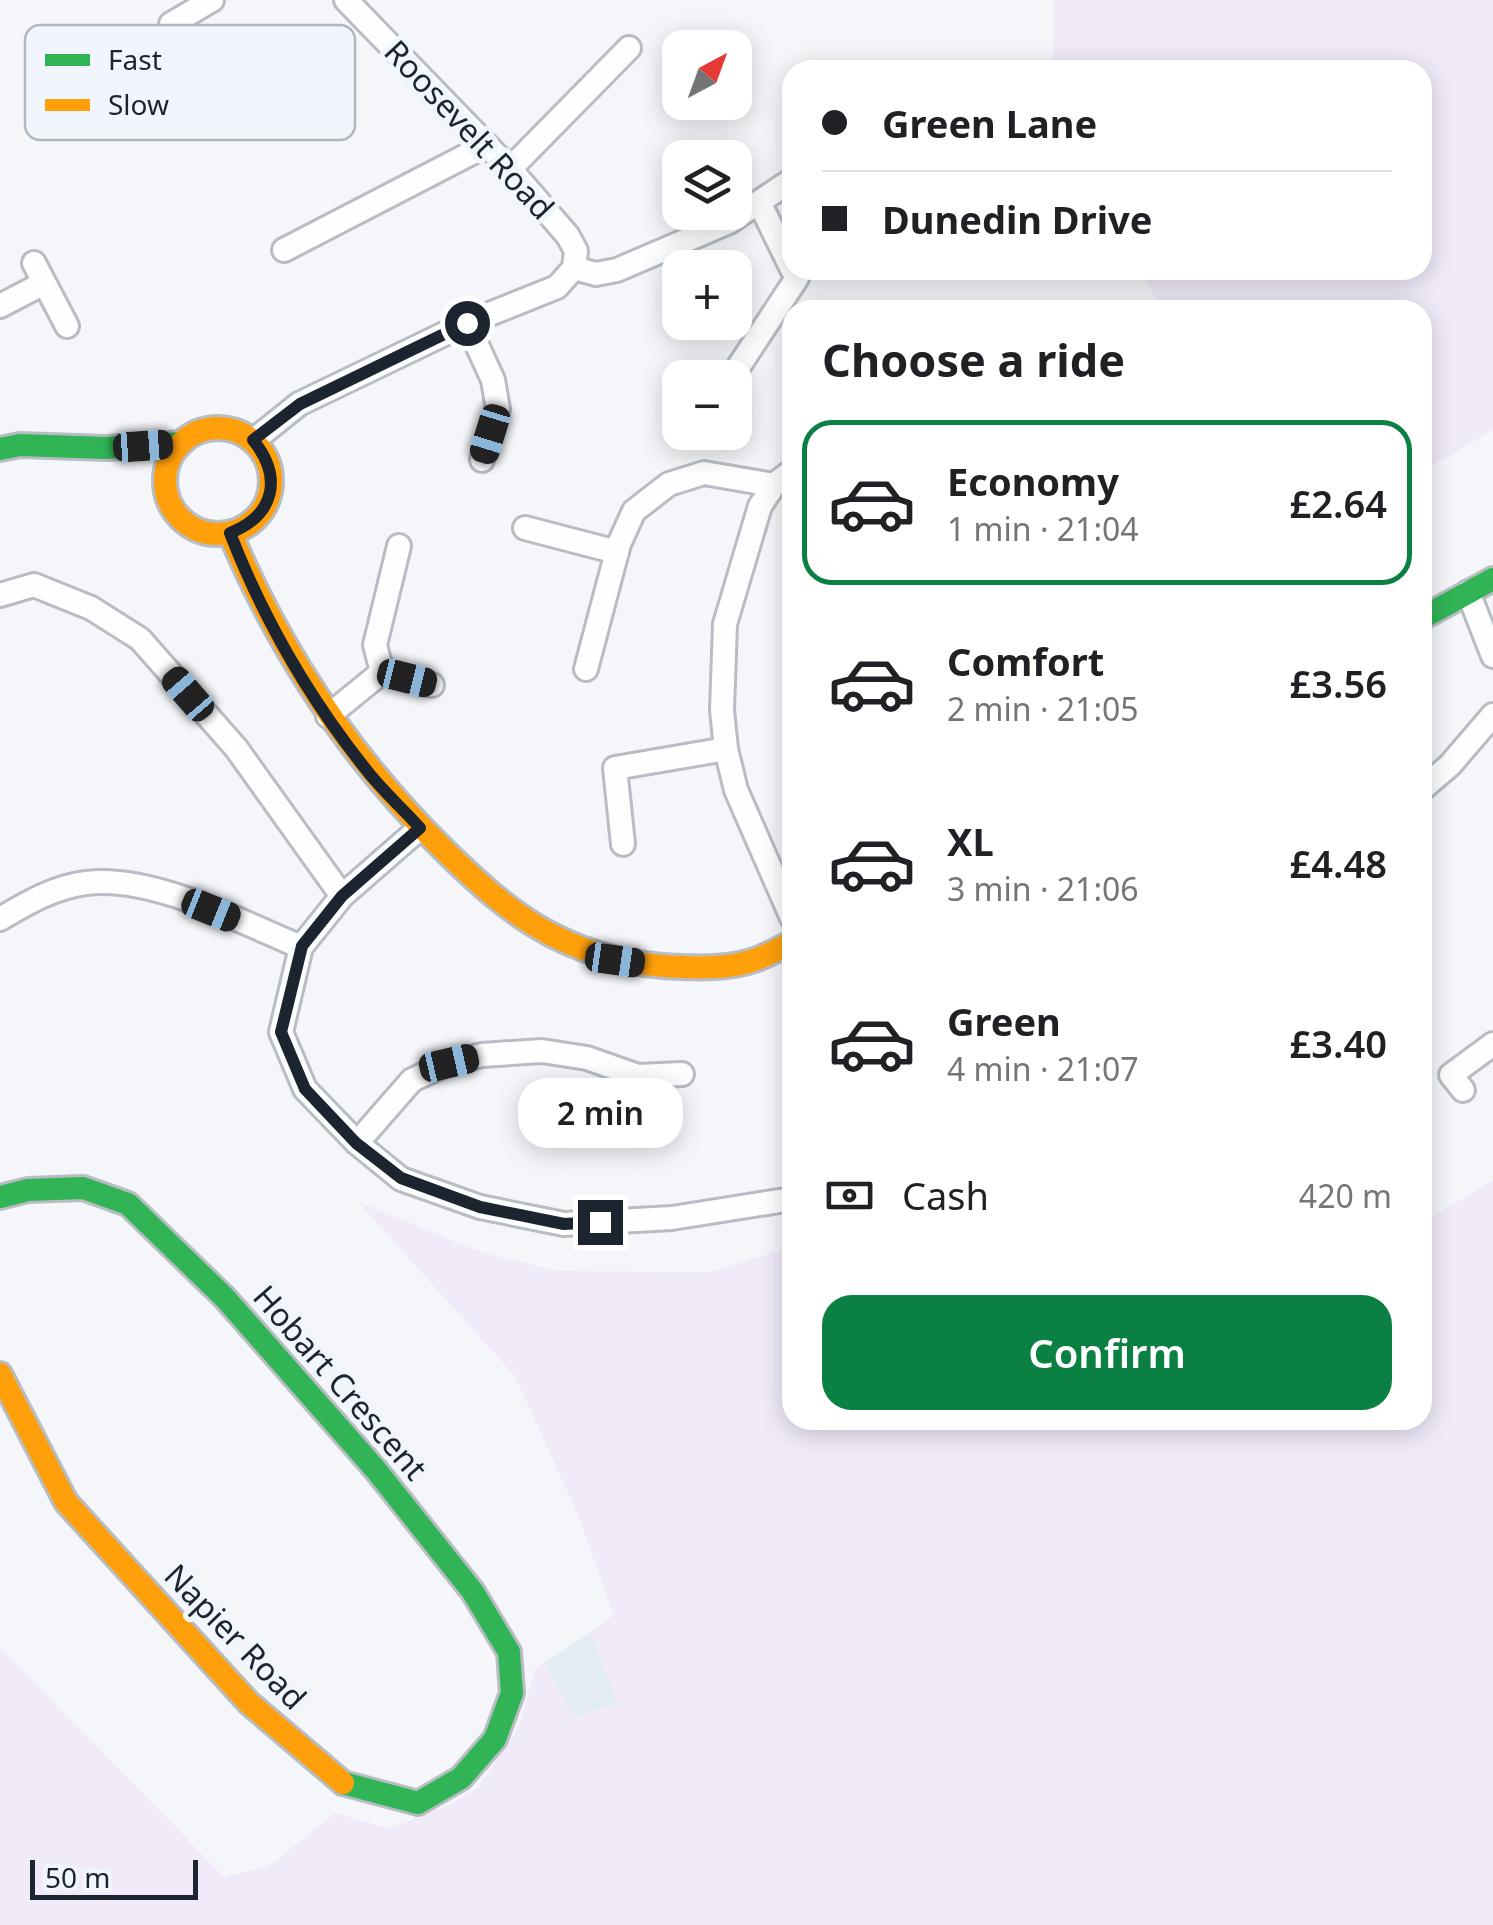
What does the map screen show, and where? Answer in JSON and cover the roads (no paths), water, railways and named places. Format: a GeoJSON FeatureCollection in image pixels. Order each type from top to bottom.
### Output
{"type":"FeatureCollection","features":[{"type":"Feature","properties":{"kind":"street"},"geometry":{"type":"LineString","coordinates":[[172,24],[212,0]]}},
{"type":"Feature","properties":{"kind":"street","name":"Roosevelt Road"},"geometry":{"type":"LineString","coordinates":[[346,0],[510,169],[573,243],[574,268]]}},
{"type":"Feature","properties":{"kind":"street"},"geometry":{"type":"LineString","coordinates":[[510,169],[629,48]]}},
{"type":"Feature","properties":{"kind":"street"},"geometry":{"type":"LineString","coordinates":[[284,250],[485,146]]}},
{"type":"Feature","properties":{"kind":"street"},"geometry":{"type":"LineString","coordinates":[[253,440],[300,404],[467,323],[557,288],[574,268],[589,273],[610,272],[729,222],[782,188]]}},
{"type":"Feature","properties":{"kind":"street"},"geometry":{"type":"LineString","coordinates":[[760,204],[782,247]]}},
{"type":"Feature","properties":{"kind":"street"},"geometry":{"type":"LineString","coordinates":[[0,306],[39,274],[67,326]]}},
{"type":"Feature","properties":{"kind":"street"},"geometry":{"type":"LineString","coordinates":[[743,360],[782,301]]}},
{"type":"Feature","properties":{"kind":"street"},"geometry":{"type":"LineString","coordinates":[[467,323],[493,380],[498,409],[482,460]]}},
{"type":"Feature","properties":{"kind":"street"},"geometry":{"type":"LineString","coordinates":[[212,428],[229,429],[253,440],[270,469],[268,502],[246,527],[230,533],[198,531],[173,510],[165,478],[167,465],[181,443],[212,428]]}},
{"type":"Feature","properties":{"kind":"street"},"geometry":{"type":"LineString","coordinates":[[0,449],[20,445],[106,448],[181,443]]}},
{"type":"Feature","properties":{"kind":"street"},"geometry":{"type":"LineString","coordinates":[[106,448],[165,478]]}},
{"type":"Feature","properties":{"kind":"street"},"geometry":{"type":"LineString","coordinates":[[586,669],[617,552],[634,511],[668,484],[704,473],[782,478]]}},
{"type":"Feature","properties":{"kind":"street"},"geometry":{"type":"LineString","coordinates":[[782,480],[760,506],[725,624],[722,710],[736,790],[782,895]]}},
{"type":"Feature","properties":{"kind":"street"},"geometry":{"type":"LineString","coordinates":[[526,528],[617,552]]}},
{"type":"Feature","properties":{"kind":"street"},"geometry":{"type":"LineString","coordinates":[[230,533],[258,597],[328,716],[369,773],[486,890],[551,935],[615,960],[671,967],[747,962],[782,946]]}},
{"type":"Feature","properties":{"kind":"street"},"geometry":{"type":"LineString","coordinates":[[382,672],[376,644],[399,546]]}},
{"type":"Feature","properties":{"kind":"street"},"geometry":{"type":"LineString","coordinates":[[1432,612],[1493,580]]}},
{"type":"Feature","properties":{"kind":"street"},"geometry":{"type":"LineString","coordinates":[[0,594],[34,585],[91,608],[140,639],[236,748],[342,896]]}},
{"type":"Feature","properties":{"kind":"street"},"geometry":{"type":"LineString","coordinates":[[1468,592],[1493,656]]}},
{"type":"Feature","properties":{"kind":"street"},"geometry":{"type":"LineString","coordinates":[[328,716],[382,672]]}},
{"type":"Feature","properties":{"kind":"street"},"geometry":{"type":"LineString","coordinates":[[382,672],[432,685]]}},
{"type":"Feature","properties":{"kind":"street"},"geometry":{"type":"LineString","coordinates":[[1432,781],[1450,766],[1493,715]]}},
{"type":"Feature","properties":{"kind":"street"},"geometry":{"type":"LineString","coordinates":[[623,844],[615,768],[726,749]]}},
{"type":"Feature","properties":{"kind":"street"},"geometry":{"type":"LineString","coordinates":[[420,828],[342,896],[302,946],[281,1032],[305,1089],[356,1143],[401,1178],[480,1207],[564,1224],[672,1218],[782,1201]]}},
{"type":"Feature","properties":{"kind":"street"},"geometry":{"type":"LineString","coordinates":[[0,919],[36,897],[87,882],[151,886],[302,946]]}},
{"type":"Feature","properties":{"kind":"street"},"geometry":{"type":"LineString","coordinates":[[1463,1090],[1451,1075],[1493,1044]]}},
{"type":"Feature","properties":{"kind":"street"},"geometry":{"type":"LineString","coordinates":[[356,1143],[412,1080],[449,1063],[482,1055],[542,1051],[587,1058],[638,1076],[682,1074]]}},
{"type":"Feature","properties":{"kind":"street","name":"Hobart Crescent"},"geometry":{"type":"LineString","coordinates":[[0,1197],[28,1190],[83,1188],[128,1204],[225,1298],[376,1470],[474,1592],[509,1652],[512,1693],[495,1740]]}},
{"type":"Feature","properties":{"kind":"street","name":"Napier Road"},"geometry":{"type":"LineString","coordinates":[[0,1374],[66,1502],[249,1703],[344,1784],[418,1803],[461,1778],[495,1740]]}}]}
